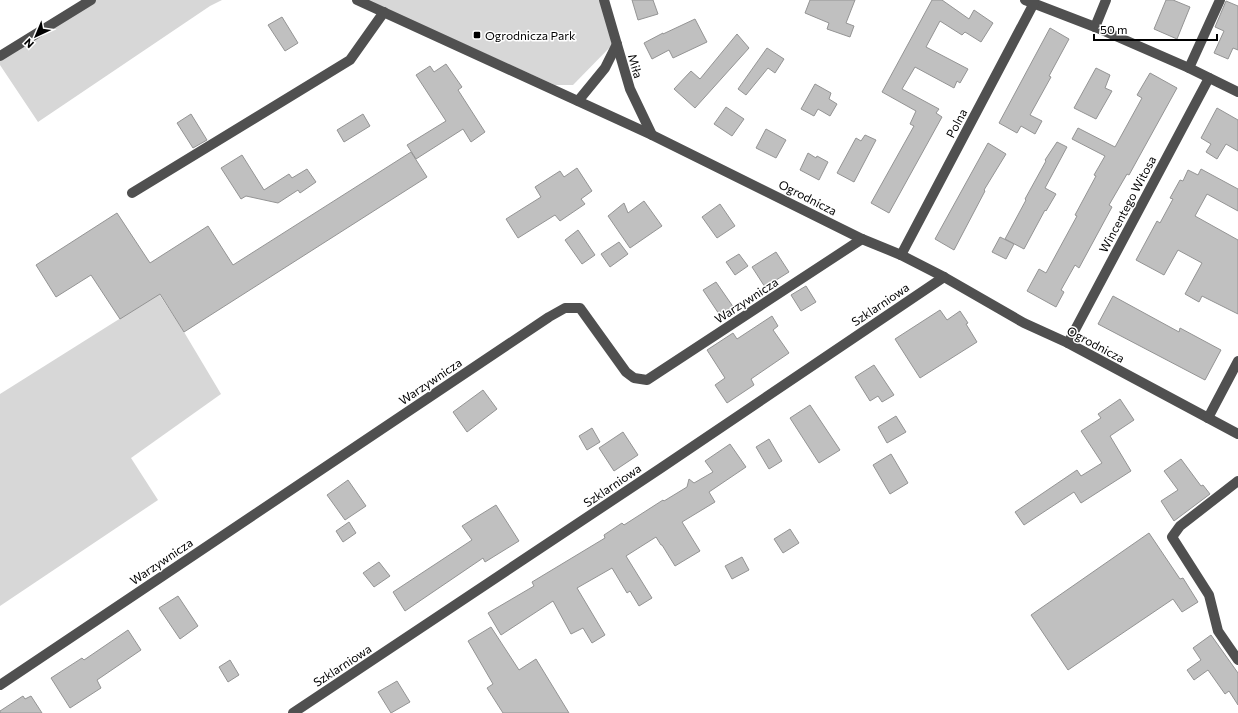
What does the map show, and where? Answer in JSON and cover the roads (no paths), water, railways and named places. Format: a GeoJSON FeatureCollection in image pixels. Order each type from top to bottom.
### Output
{"type":"FeatureCollection","features":[{"type":"Feature","properties":{"kind":"street"},"geometry":{"type":"LineString","coordinates":[[0,56],[91,0]]}},
{"type":"Feature","properties":{"kind":"street","name":"Ogrodnicza"},"geometry":{"type":"LineString","coordinates":[[357,0],[652,135],[862,239],[944,277],[1024,323],[1068,343],[1238,434]]}},
{"type":"Feature","properties":{"kind":"street","name":"Miła"},"geometry":{"type":"LineString","coordinates":[[604,0],[630,89],[652,135]]}},
{"type":"Feature","properties":{"kind":"street"},"geometry":{"type":"LineString","coordinates":[[1095,27],[1106,0]]}},
{"type":"Feature","properties":{"kind":"street"},"geometry":{"type":"LineString","coordinates":[[1189,68],[1220,0]]}},
{"type":"Feature","properties":{"kind":"street"},"geometry":{"type":"LineString","coordinates":[[1030,1],[1095,27],[1189,68],[1238,92]]}},
{"type":"Feature","properties":{"kind":"street","name":"Polna"},"geometry":{"type":"LineString","coordinates":[[901,256],[1030,1]]}},
{"type":"Feature","properties":{"kind":"street"},"geometry":{"type":"LineString","coordinates":[[132,193],[350,60],[384,12]]}},
{"type":"Feature","properties":{"kind":"street"},"geometry":{"type":"LineString","coordinates":[[578,101],[605,68],[617,44]]}},
{"type":"Feature","properties":{"kind":"street","name":"Wincentego Witosa"},"geometry":{"type":"LineString","coordinates":[[1068,343],[1209,78]]}},
{"type":"Feature","properties":{"kind":"street","name":"Warzywnicza"},"geometry":{"type":"LineString","coordinates":[[0,685],[549,317],[565,308],[580,308],[626,372],[634,378],[647,380],[862,239]]}},
{"type":"Feature","properties":{"kind":"street","name":"Szklarniowa"},"geometry":{"type":"LineString","coordinates":[[293,713],[668,464],[944,277]]}},
{"type":"Feature","properties":{"kind":"street"},"geometry":{"type":"LineString","coordinates":[[1208,418],[1238,361]]}},
{"type":"Feature","properties":{"kind":"street"},"geometry":{"type":"LineString","coordinates":[[1238,481],[1180,526],[1172,537],[1208,595],[1218,631],[1238,660]]}},
{"type":"Feature","properties":{"kind":"place","name":"Ogrodnicza Park"},"geometry":{"type":"Point","coordinates":[477,35]}}]}
